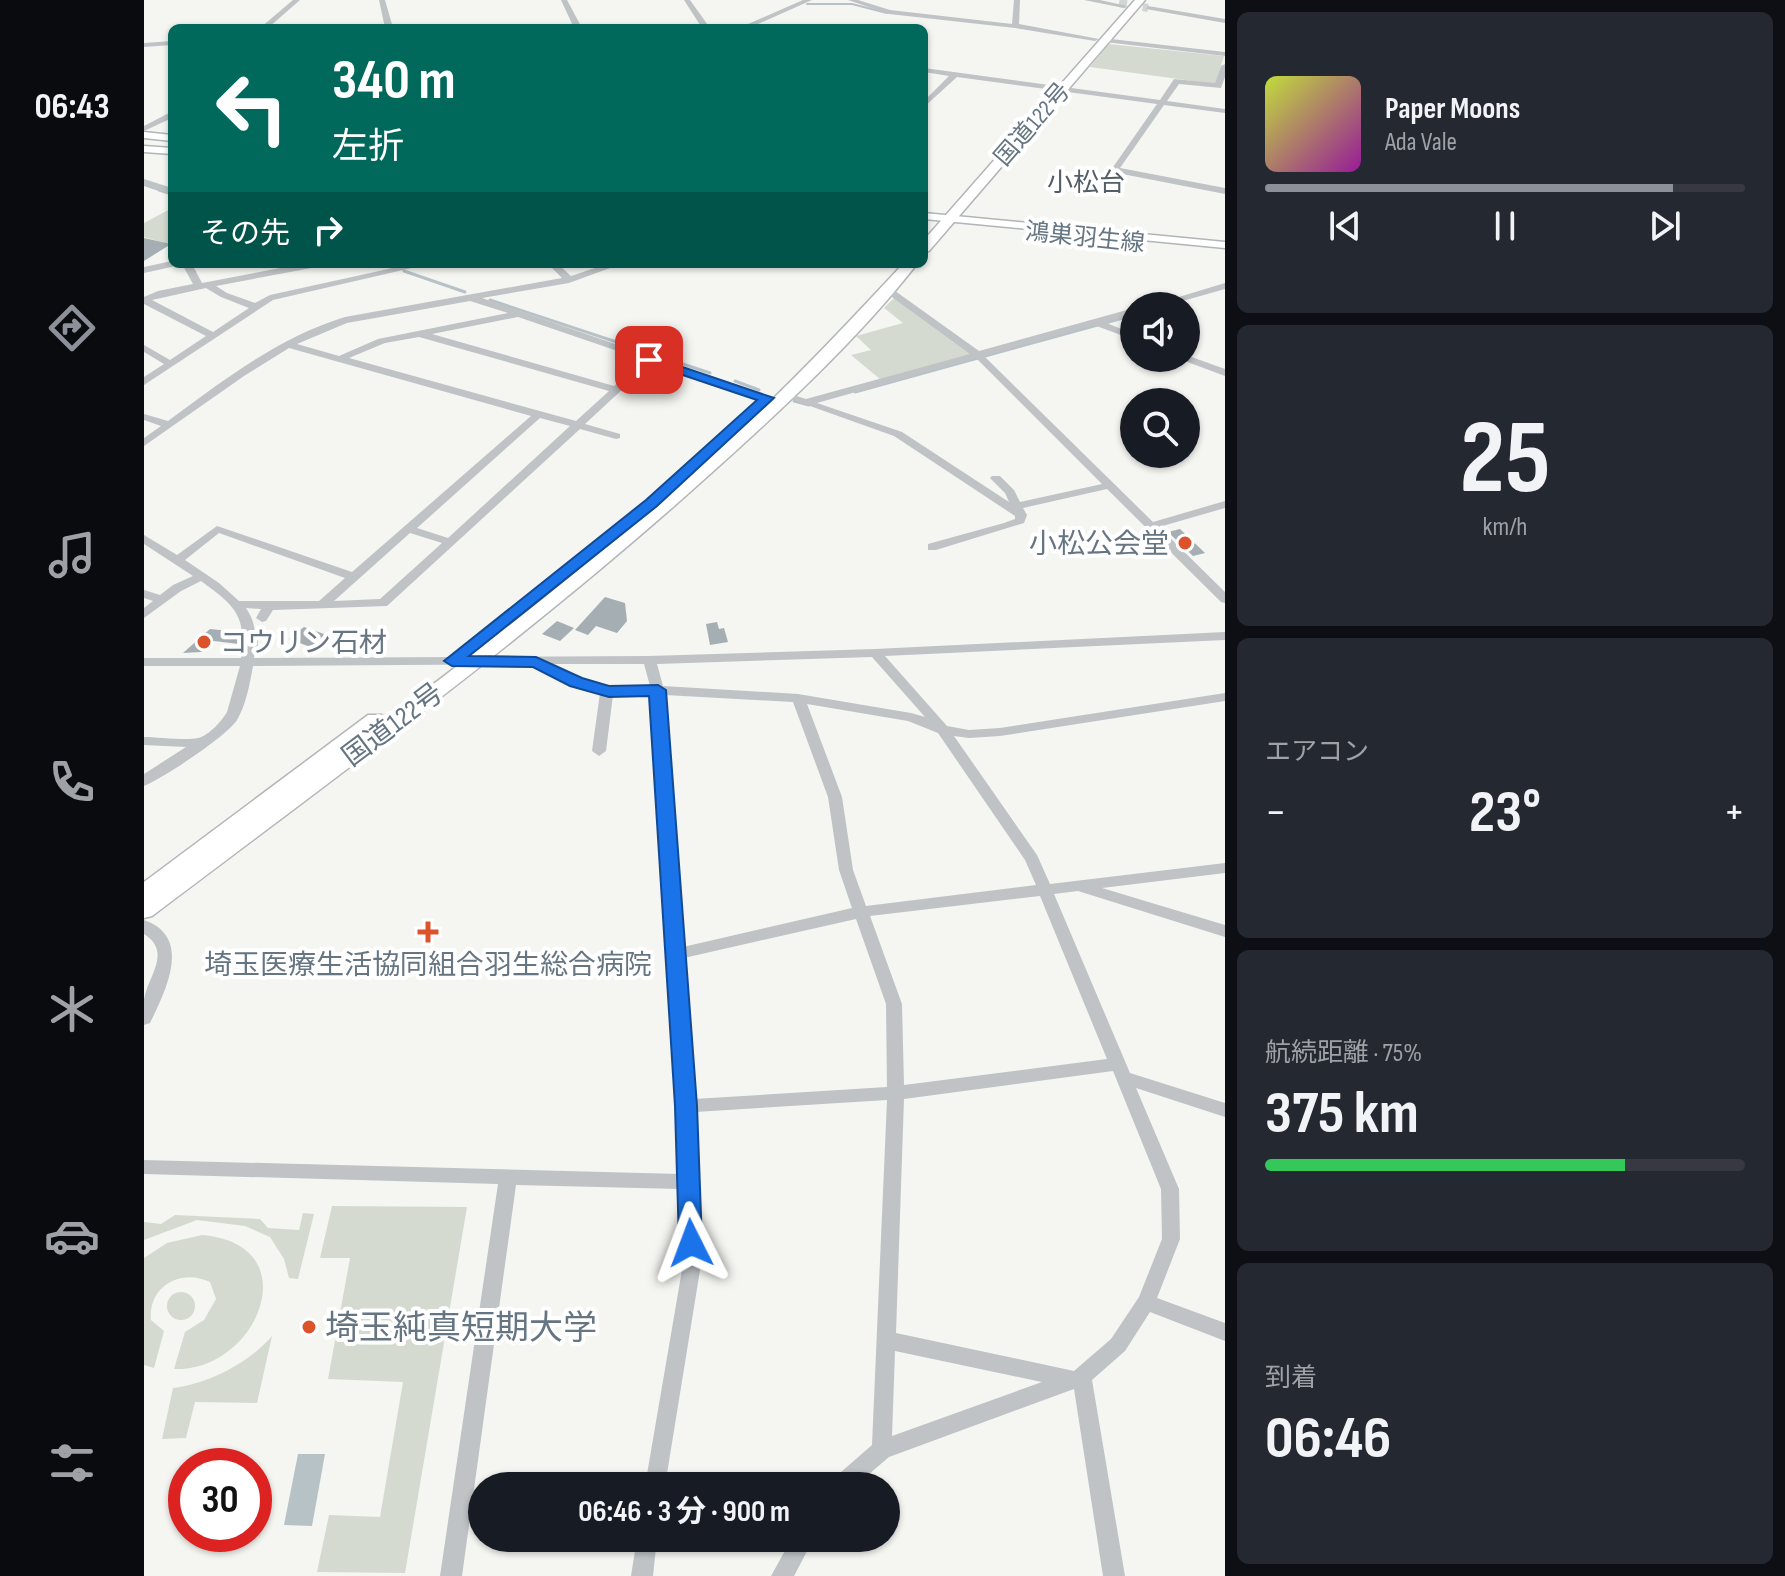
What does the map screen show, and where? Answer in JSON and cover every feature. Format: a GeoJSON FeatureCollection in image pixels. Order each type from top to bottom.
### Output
{"type":"FeatureCollection","features":[{"type":"Feature","properties":{"kind":"highway","name":"国道122号"},"geometry":{"type":"LineString","coordinates":[[928,239],[936,220],[1132,4]]}},
{"type":"Feature","properties":{"kind":"highway","name":"国道122号"},"geometry":{"type":"LineString","coordinates":[[144,893],[462,662],[651,503],[767,398],[811,356],[891,268]]}},
{"type":"Feature","properties":{"kind":"highway","name":"国道122号"},"geometry":{"type":"LineString","coordinates":[[144,910],[462,662],[657,515],[787,396],[907,268]]}},
{"type":"Feature","properties":{"kind":"main road"},"geometry":{"type":"LineString","coordinates":[[144,139],[168,144]]}},
{"type":"Feature","properties":{"kind":"main road","name":"鴻巣羽生線"},"geometry":{"type":"LineString","coordinates":[[936,220],[1225,248]]}},
{"type":"Feature","properties":{"kind":"street"},"geometry":{"type":"LineString","coordinates":[[269,24],[297,0]]}},
{"type":"Feature","properties":{"kind":"street"},"geometry":{"type":"LineString","coordinates":[[382,0],[388,24]]}},
{"type":"Feature","properties":{"kind":"street"},"geometry":{"type":"LineString","coordinates":[[564,0],[576,24]]}},
{"type":"Feature","properties":{"kind":"street"},"geometry":{"type":"LineString","coordinates":[[687,0],[703,24]]}},
{"type":"Feature","properties":{"kind":"street"},"geometry":{"type":"LineString","coordinates":[[752,24],[809,0]]}},
{"type":"Feature","properties":{"kind":"street"},"geometry":{"type":"LineString","coordinates":[[851,0],[901,14],[1225,54]]}},
{"type":"Feature","properties":{"kind":"street"},"geometry":{"type":"LineString","coordinates":[[1015,26],[1017,0]]}},
{"type":"Feature","properties":{"kind":"street"},"geometry":{"type":"LineString","coordinates":[[1087,0],[1132,4],[1198,16]]}},
{"type":"Feature","properties":{"kind":"street"},"geometry":{"type":"LineString","coordinates":[[1098,0],[1225,21]]}},
{"type":"Feature","properties":{"kind":"street"},"geometry":{"type":"LineString","coordinates":[[144,45],[168,43]]}},
{"type":"Feature","properties":{"kind":"street"},"geometry":{"type":"LineString","coordinates":[[1225,66],[1218,86],[1177,81],[1115,170],[1225,191]]}},
{"type":"Feature","properties":{"kind":"street"},"geometry":{"type":"LineString","coordinates":[[928,71],[1225,111]]}},
{"type":"Feature","properties":{"kind":"street"},"geometry":{"type":"LineString","coordinates":[[928,101],[954,75]]}},
{"type":"Feature","properties":{"kind":"street"},"geometry":{"type":"LineString","coordinates":[[144,139],[168,118]]}},
{"type":"Feature","properties":{"kind":"street"},"geometry":{"type":"LineString","coordinates":[[144,182],[168,190]]}},
{"type":"Feature","properties":{"kind":"street"},"geometry":{"type":"LineString","coordinates":[[144,270],[168,265]]}},
{"type":"Feature","properties":{"kind":"street"},"geometry":{"type":"LineString","coordinates":[[190,268],[204,286],[256,307]]}},
{"type":"Feature","properties":{"kind":"street"},"geometry":{"type":"LineString","coordinates":[[144,300],[296,268]]}},
{"type":"Feature","properties":{"kind":"street"},"geometry":{"type":"LineString","coordinates":[[144,382],[270,298],[408,268]]}},
{"type":"Feature","properties":{"kind":"street"},"geometry":{"type":"LineString","coordinates":[[557,268],[569,280]]}},
{"type":"Feature","properties":{"kind":"street"},"geometry":{"type":"LineString","coordinates":[[144,443],[286,344],[316,329],[345,320],[569,280],[604,268]]}},
{"type":"Feature","properties":{"kind":"street"},"geometry":{"type":"LineString","coordinates":[[888,290],[978,355],[1225,599]]}},
{"type":"Feature","properties":{"kind":"street"},"geometry":{"type":"LineString","coordinates":[[1200,295],[1222,290]]}},
{"type":"Feature","properties":{"kind":"street"},"geometry":{"type":"LineString","coordinates":[[472,298],[767,398]]}},
{"type":"Feature","properties":{"kind":"street"},"geometry":{"type":"LineString","coordinates":[[144,300],[214,336]]}},
{"type":"Feature","properties":{"kind":"street"},"geometry":{"type":"LineString","coordinates":[[337,360],[373,344],[517,315]]}},
{"type":"Feature","properties":{"kind":"street"},"geometry":{"type":"LineString","coordinates":[[807,402],[1120,315]]}},
{"type":"Feature","properties":{"kind":"street"},"geometry":{"type":"LineString","coordinates":[[1095,322],[1120,332]]}},
{"type":"Feature","properties":{"kind":"street"},"geometry":{"type":"LineString","coordinates":[[421,334],[615,390]]}},
{"type":"Feature","properties":{"kind":"street"},"geometry":{"type":"LineString","coordinates":[[286,344],[616,436]]}},
{"type":"Feature","properties":{"kind":"street"},"geometry":{"type":"LineString","coordinates":[[144,348],[170,364]]}},
{"type":"Feature","properties":{"kind":"street"},"geometry":{"type":"LineString","coordinates":[[234,604],[265,612],[322,605],[383,603],[649,360]]}},
{"type":"Feature","properties":{"kind":"street"},"geometry":{"type":"LineString","coordinates":[[1200,363],[1225,373]]}},
{"type":"Feature","properties":{"kind":"street"},"geometry":{"type":"LineString","coordinates":[[787,396],[898,434],[1019,510],[1110,485]]}},
{"type":"Feature","properties":{"kind":"street"},"geometry":{"type":"LineString","coordinates":[[322,605],[539,414]]}},
{"type":"Feature","properties":{"kind":"street"},"geometry":{"type":"LineString","coordinates":[[144,417],[170,425]]}},
{"type":"Feature","properties":{"kind":"street"},"geometry":{"type":"LineString","coordinates":[[932,547],[951,540],[987,535],[1020,521],[1019,510],[1010,492],[996,478]]}},
{"type":"Feature","properties":{"kind":"street"},"geometry":{"type":"LineString","coordinates":[[1151,526],[1225,504]]}},
{"type":"Feature","properties":{"kind":"street"},"geometry":{"type":"LineString","coordinates":[[176,561],[217,529],[354,577]]}},
{"type":"Feature","properties":{"kind":"street"},"geometry":{"type":"LineString","coordinates":[[409,529],[450,542]]}},
{"type":"Feature","properties":{"kind":"street"},"geometry":{"type":"LineString","coordinates":[[144,539],[234,604],[248,620],[251,637],[248,662],[230,721],[144,781]]}},
{"type":"Feature","properties":{"kind":"street"},"geometry":{"type":"LineString","coordinates":[[144,614],[177,588],[200,577]]}},
{"type":"Feature","properties":{"kind":"street"},"geometry":{"type":"LineString","coordinates":[[144,594],[162,600]]}},
{"type":"Feature","properties":{"kind":"street"},"geometry":{"type":"LineString","coordinates":[[144,662],[649,660],[875,653],[1225,636]]}},
{"type":"Feature","properties":{"kind":"street"},"geometry":{"type":"LineString","coordinates":[[856,1472],[882,1450],[1078,1378],[1118,1345],[1146,1302],[1171,1239],[1170,1189],[1032,859],[943,730],[875,653]]}},
{"type":"Feature","properties":{"kind":"street"},"geometry":{"type":"LineString","coordinates":[[649,660],[658,690],[686,1106],[692,1264],[657,1472]]}},
{"type":"Feature","properties":{"kind":"street"},"geometry":{"type":"LineString","coordinates":[[536,662],[576,682],[607,691],[658,690],[798,698],[911,717],[943,730],[969,734],[1000,732],[1225,697]]}},
{"type":"Feature","properties":{"kind":"street"},"geometry":{"type":"LineString","coordinates":[[599,751],[607,691]]}},
{"type":"Feature","properties":{"kind":"street"},"geometry":{"type":"LineString","coordinates":[[798,698],[835,797],[846,870],[894,1004],[896,1093],[882,1450]]}},
{"type":"Feature","properties":{"kind":"street"},"geometry":{"type":"LineString","coordinates":[[144,741],[199,743]]}},
{"type":"Feature","properties":{"kind":"street"},"geometry":{"type":"LineString","coordinates":[[676,954],[860,912],[1225,868]]}},
{"type":"Feature","properties":{"kind":"street"},"geometry":{"type":"LineString","coordinates":[[1079,887],[1225,931]]}},
{"type":"Feature","properties":{"kind":"street"},"geometry":{"type":"LineString","coordinates":[[144,926],[161,938],[166,947],[165,961],[144,1019]]}},
{"type":"Feature","properties":{"kind":"street"},"geometry":{"type":"LineString","coordinates":[[686,1106],[896,1093],[1121,1071],[1225,1110]]}},
{"type":"Feature","properties":{"kind":"street"},"geometry":{"type":"LineString","coordinates":[[144,1167],[688,1182]]}},
{"type":"Feature","properties":{"kind":"street"},"geometry":{"type":"LineString","coordinates":[[451,1576],[508,1178]]}},
{"type":"Feature","properties":{"kind":"street"},"geometry":{"type":"LineString","coordinates":[[1146,1302],[1225,1332]]}},
{"type":"Feature","properties":{"kind":"street"},"geometry":{"type":"LineString","coordinates":[[886,1340],[1078,1378]]}},
{"type":"Feature","properties":{"kind":"street"},"geometry":{"type":"LineString","coordinates":[[1078,1378],[1114,1576]]}},
{"type":"Feature","properties":{"kind":"street"},"geometry":{"type":"LineString","coordinates":[[642,1576],[645,1552]]}},
{"type":"Feature","properties":{"kind":"street"},"geometry":{"type":"LineString","coordinates":[[782,1576],[796,1552]]}},
{"type":"Feature","properties":{"kind":"shaded area"},"geometry":{"type":"Polygon","coordinates":[[[1109,44],[1224,56],[1215,84],[1090,67],[1109,44]]]}},
{"type":"Feature","properties":{"kind":"shaded area"},"geometry":{"type":"Polygon","coordinates":[[[168,210],[168,244],[144,237],[144,223],[168,210]]]}},
{"type":"Feature","properties":{"kind":"shaded area"},"geometry":{"type":"Polygon","coordinates":[[[896,296],[972,354],[880,379],[851,355],[871,350],[856,336],[903,323],[884,308],[896,296]]]}},
{"type":"Feature","properties":{"kind":"shaded area"},"geometry":{"type":"Polygon","coordinates":[[[332,1206],[467,1207],[405,1573],[317,1572],[329,1515],[380,1517],[403,1382],[328,1379],[350,1258],[320,1258],[332,1206]]]}},
{"type":"Feature","properties":{"kind":"shaded area"},"geometry":{"type":"Polygon","coordinates":[[[303,1213],[314,1214],[298,1279],[289,1278],[284,1259],[270,1237],[245,1226],[197,1220],[144,1240],[144,1222],[161,1224],[175,1215],[260,1219],[268,1228],[299,1230],[303,1213]]]}},
{"type":"Feature","properties":{"kind":"shaded area"},"geometry":{"type":"Polygon","coordinates":[[[202,1235],[235,1243],[255,1260],[263,1282],[260,1306],[248,1330],[229,1351],[204,1364],[174,1369],[185,1332],[204,1320],[216,1299],[210,1282],[199,1278],[188,1277],[168,1283],[161,1289],[151,1308],[151,1320],[164,1331],[154,1368],[144,1365],[144,1258],[167,1243],[202,1235]]]}},
{"type":"Feature","properties":{"kind":"shaded area"},"geometry":{"type":"Polygon","coordinates":[[[181,1292],[191,1296],[195,1306],[191,1316],[181,1320],[171,1316],[167,1306],[171,1296],[181,1292]]]}},
{"type":"Feature","properties":{"kind":"shaded area"},"geometry":{"type":"Polygon","coordinates":[[[272,1336],[257,1403],[195,1402],[186,1438],[162,1439],[173,1388],[227,1371],[252,1355],[272,1336]]]}},
{"type":"Feature","properties":{"kind":"shaded area"},"geometry":{"type":"Polygon","coordinates":[[[298,1454],[325,1454],[312,1526],[284,1525],[298,1454]]]}},
{"type":"Feature","properties":{"kind":"building"},"geometry":{"type":"Polygon","coordinates":[[[144,238],[168,243],[168,246],[144,261],[144,238]]]}},
{"type":"Feature","properties":{"kind":"building","name":"小松公会堂"},"geometry":{"type":"Polygon","coordinates":[[[1180,529],[1205,553],[1193,556],[1168,532],[1180,529]]]}},
{"type":"Feature","properties":{"kind":"building"},"geometry":{"type":"Polygon","coordinates":[[[605,597],[625,603],[627,621],[617,633],[596,626],[588,635],[575,630],[605,597]]]}},
{"type":"Feature","properties":{"kind":"building"},"geometry":{"type":"Polygon","coordinates":[[[557,621],[574,628],[560,641],[542,634],[557,621]]]}},
{"type":"Feature","properties":{"kind":"building"},"geometry":{"type":"Polygon","coordinates":[[[717,622],[719,629],[724,628],[728,642],[710,645],[706,624],[717,622]]]}},
{"type":"Feature","properties":{"kind":"building"},"geometry":{"type":"Polygon","coordinates":[[[304,627],[327,635],[313,648],[289,639],[304,627]]]}},
{"type":"Feature","properties":{"kind":"building","name":"コウリン石材"},"geometry":{"type":"Polygon","coordinates":[[[210,629],[239,632],[239,644],[214,641],[201,652],[183,653],[210,629]]]}},
{"type":"Feature","properties":{"kind":"waterway"},"geometry":{"type":"LineString","coordinates":[[807,4],[852,4],[887,13]]}},
{"type":"Feature","properties":{"kind":"waterway"},"geometry":{"type":"LineString","coordinates":[[144,185],[159,190]]}},
{"type":"Feature","properties":{"kind":"waterway"},"geometry":{"type":"LineString","coordinates":[[159,190],[168,193]]}},
{"type":"Feature","properties":{"kind":"waterway"},"geometry":{"type":"LineString","coordinates":[[159,190],[165,192]]}},
{"type":"Feature","properties":{"kind":"waterway"},"geometry":{"type":"LineString","coordinates":[[404,271],[465,292]]}},
{"type":"Feature","properties":{"kind":"waterway"},"geometry":{"type":"LineString","coordinates":[[490,300],[710,373]]}},
{"type":"Feature","properties":{"kind":"waterway"},"geometry":{"type":"LineString","coordinates":[[855,392],[1120,319]]}},
{"type":"Feature","properties":{"kind":"waterway"},"geometry":{"type":"LineString","coordinates":[[735,381],[759,390]]}},
{"type":"Feature","properties":{"kind":"waterway"},"geometry":{"type":"LineString","coordinates":[[794,401],[809,405]]}},
{"type":"Feature","properties":{"kind":"waterway"},"geometry":{"type":"LineString","coordinates":[[255,653],[258,630]]}},
{"type":"Feature","properties":{"kind":"tunnel"},"geometry":{"type":"LineString","coordinates":[[1119,3],[1148,8]]}},
{"type":"Feature","properties":{"kind":"place","name":"小松公会堂"},"geometry":{"type":"Point","coordinates":[1185,543]}},
{"type":"Feature","properties":{"kind":"place","name":"コウリン石材"},"geometry":{"type":"Point","coordinates":[204,642]}},
{"type":"Feature","properties":{"kind":"place","name":"埼玉医療生活協同組合羽生総合病院"},"geometry":{"type":"Point","coordinates":[428,932]}},
{"type":"Feature","properties":{"kind":"place","name":"埼玉純真短期大学"},"geometry":{"type":"Point","coordinates":[309,1327]}},
{"type":"Feature","properties":{"kind":"district","name":"小松台"},"geometry":{"type":"Point","coordinates":[1086,182]}},
{"type":"Feature","properties":{"kind":"route"},"geometry":{"type":"LineString","coordinates":[[649,360],[767,398],[651,503],[452,661],[536,662],[576,682],[609,691],[658,690],[686,1106],[691,1243]]}}]}
